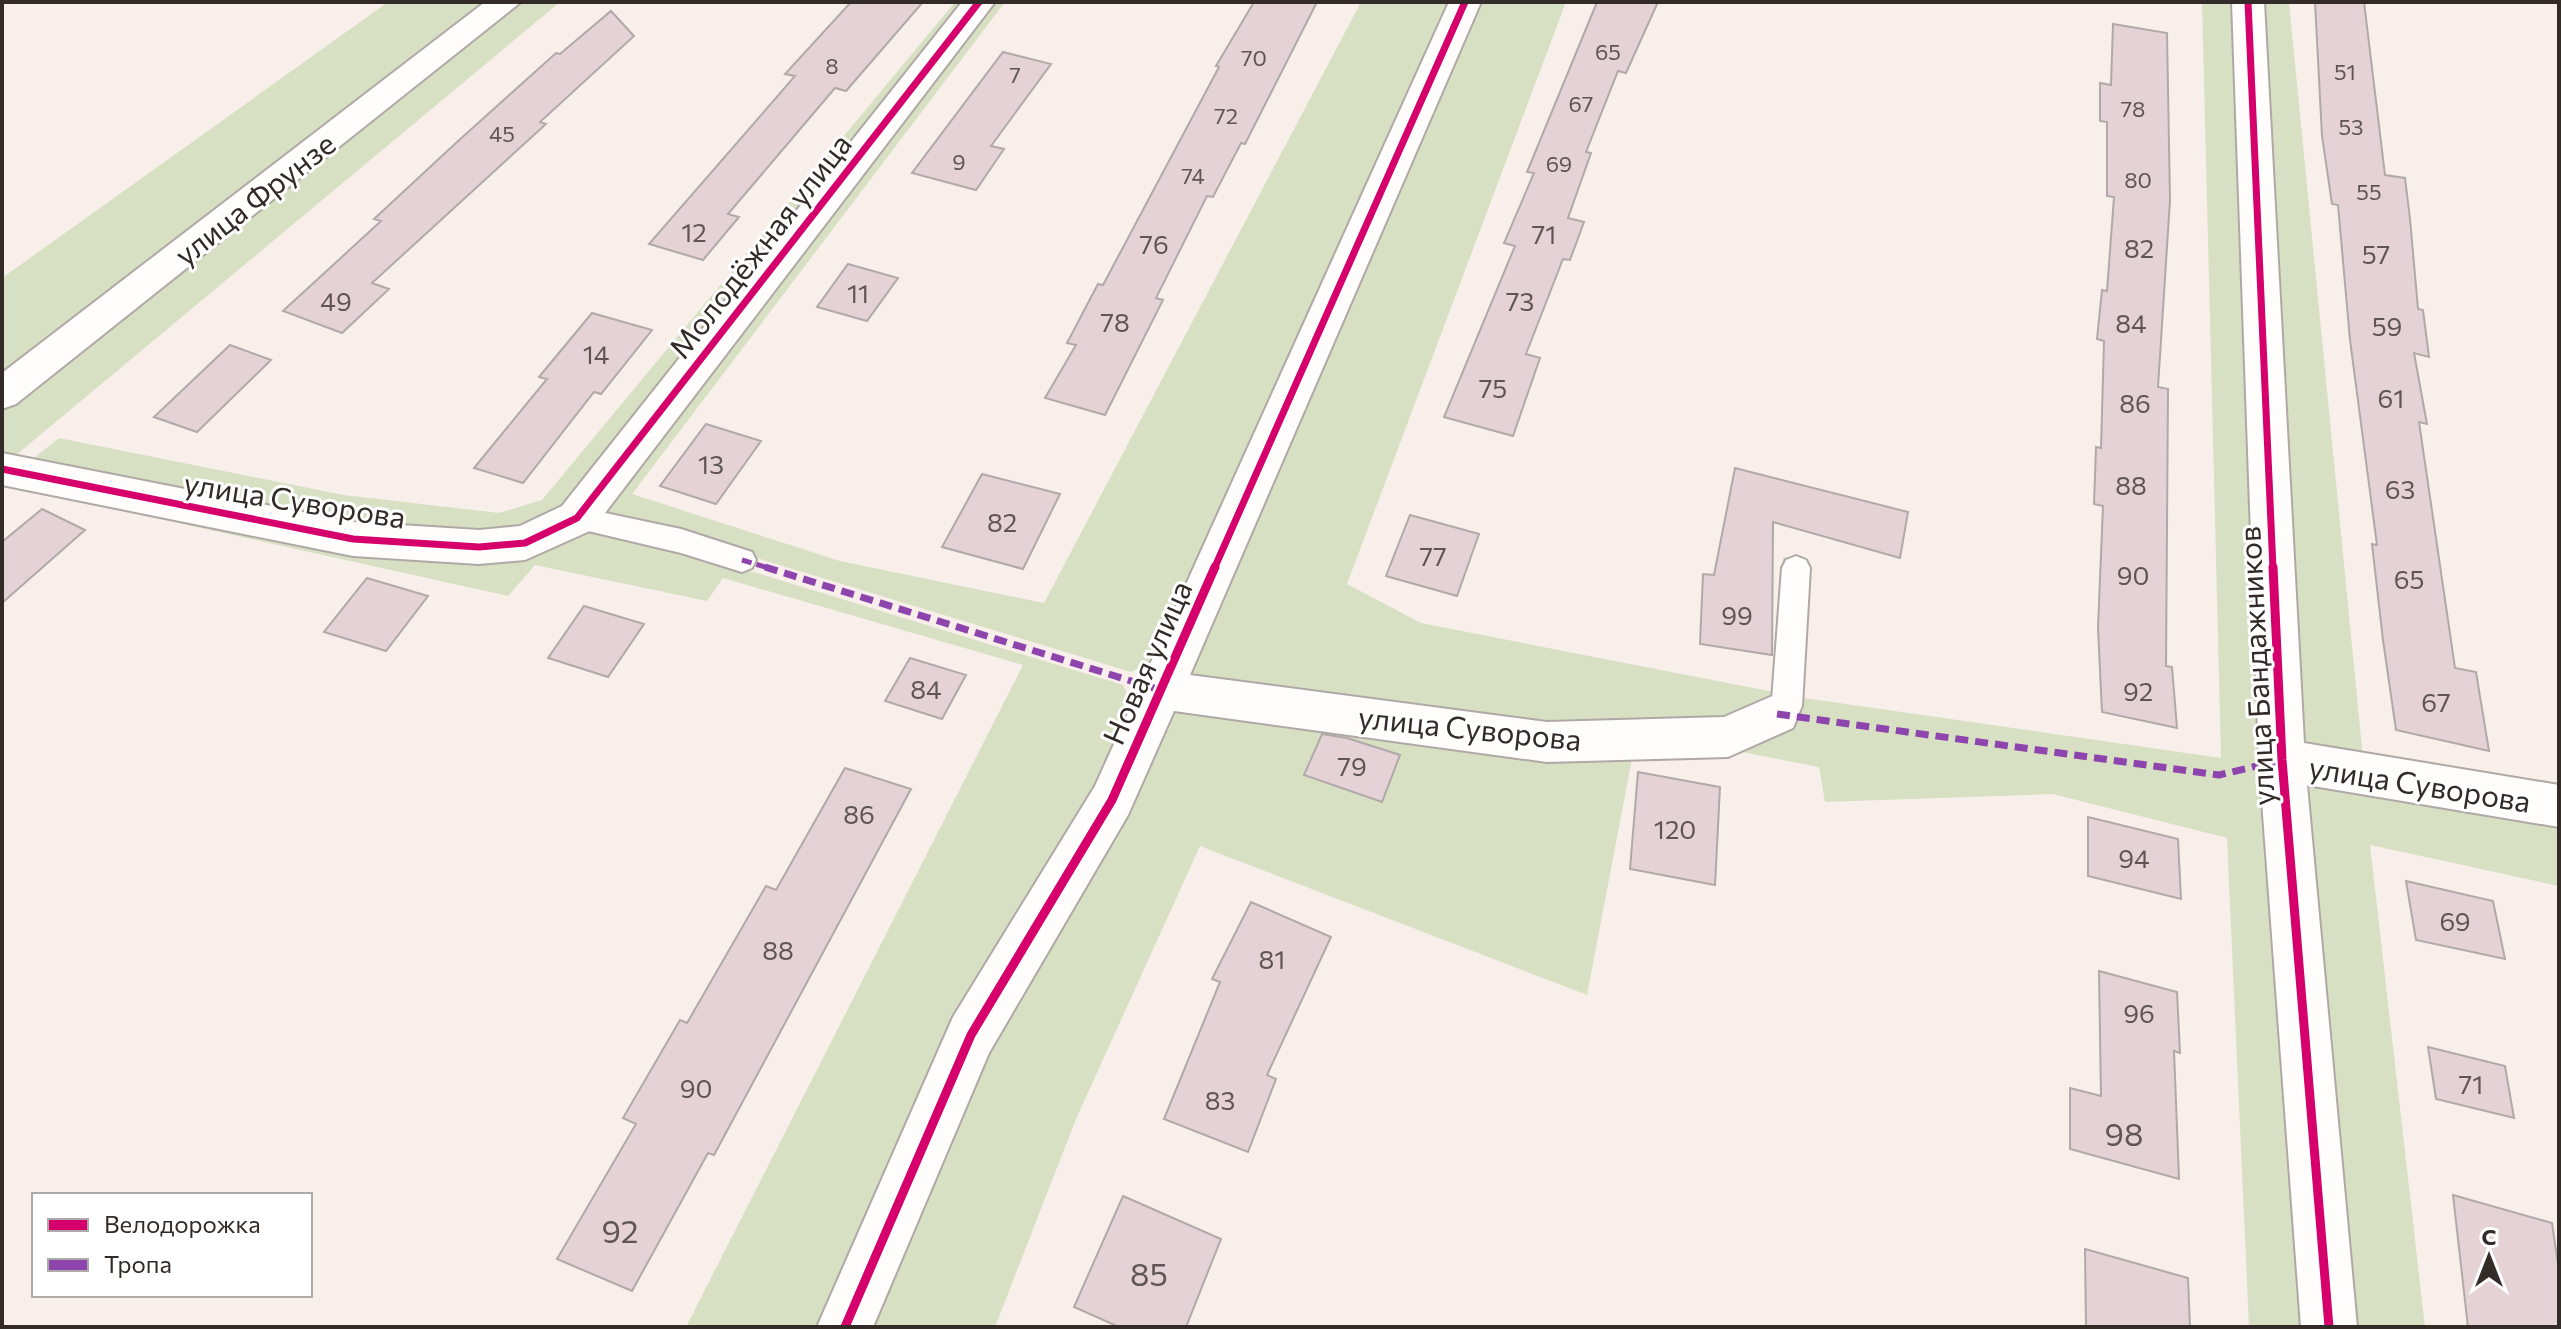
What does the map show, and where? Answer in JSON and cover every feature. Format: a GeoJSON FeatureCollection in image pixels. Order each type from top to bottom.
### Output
{"type":"FeatureCollection","features":[{"type":"Feature","properties":{"kind":"street","name":"улица Фрунзе"},"geometry":{"type":"LineString","coordinates":[[2,394],[505,2]]}},
{"type":"Feature","properties":{"kind":"street","name":"Молодёжная улица"},"geometry":{"type":"LineString","coordinates":[[577,518],[979,2]]}},
{"type":"Feature","properties":{"kind":"street","name":"Новая улица"},"geometry":{"type":"LineString","coordinates":[[845,1327],[971,1035],[1112,800],[1465,2]]}},
{"type":"Feature","properties":{"kind":"street","name":"улица Бандажников"},"geometry":{"type":"LineString","coordinates":[[2248,2],[2282,760],[2329,1327]]}},
{"type":"Feature","properties":{"kind":"street","name":"улица Суворова"},"geometry":{"type":"LineString","coordinates":[[2,469],[353,539],[479,547],[525,543],[577,518]]}},
{"type":"Feature","properties":{"kind":"street","name":"улица Суворова"},"geometry":{"type":"LineString","coordinates":[[1160,690],[1547,742],[1728,737],[1777,714]]}},
{"type":"Feature","properties":{"kind":"street","name":"улица Суворова"},"geometry":{"type":"LineString","coordinates":[[2282,760],[2559,806]]}},
{"type":"Feature","properties":{"kind":"lane"},"geometry":{"type":"LineString","coordinates":[[577,518],[681,541],[742,560]]}},
{"type":"Feature","properties":{"kind":"lane"},"geometry":{"type":"LineString","coordinates":[[1777,714],[1787,706],[1796,568]]}},
{"type":"Feature","properties":{"kind":"green space"},"geometry":{"type":"Polygon","coordinates":[[[388,2],[489,2],[2,379],[2,278],[388,2]]]}},
{"type":"Feature","properties":{"kind":"green space"},"geometry":{"type":"Polygon","coordinates":[[[523,2],[560,2],[10,460],[2,458],[2,412],[523,2]]]}},
{"type":"Feature","properties":{"kind":"green space"},"geometry":{"type":"Polygon","coordinates":[[[955,2],[971,2],[568,512],[523,534],[364,528],[29,462],[59,438],[344,495],[499,513],[542,500],[955,2]]]}},
{"type":"Feature","properties":{"kind":"green space"},"geometry":{"type":"Polygon","coordinates":[[[989,2],[1005,2],[632,494],[840,561],[1044,603],[1361,2],[1453,2],[1159,658],[1131,672],[684,536],[597,516],[989,2]]]}},
{"type":"Feature","properties":{"kind":"green space"},"geometry":{"type":"Polygon","coordinates":[[[1474,2],[1566,2],[1347,584],[1421,623],[1779,693],[1783,557],[1806,560],[1804,698],[2221,758],[2202,2],[2237,2],[2313,1327],[2249,1327],[2227,838],[2053,794],[1825,802],[1819,767],[1711,746],[1723,727],[1542,732],[1180,681],[1474,2]]]}},
{"type":"Feature","properties":{"kind":"green space"},"geometry":{"type":"Polygon","coordinates":[[[2261,2],[2289,2],[2363,758],[2295,746],[2261,2]]]}},
{"type":"Feature","properties":{"kind":"green space"},"geometry":{"type":"Polygon","coordinates":[[[2,484],[352,545],[577,527],[675,548],[1123,685],[1135,708],[822,1327],[686,1327],[1023,665],[723,578],[707,601],[535,565],[508,596],[2,484]]]}},
{"type":"Feature","properties":{"kind":"green space"},"geometry":{"type":"Polygon","coordinates":[[[1172,698],[1634,748],[1587,995],[1200,846],[1076,1119],[995,1327],[865,1327],[983,1048],[1172,698]]]}},
{"type":"Feature","properties":{"kind":"green space"},"geometry":{"type":"Polygon","coordinates":[[[2300,773],[2559,816],[2559,886],[2370,845],[2425,1327],[2354,1327],[2300,773]]]}},
{"type":"Feature","properties":{"kind":"building"},"geometry":{"type":"Polygon","coordinates":[[[851,2],[923,2],[846,91],[835,88],[728,214],[739,217],[703,260],[649,244],[795,76],[785,74],[851,2]]]}},
{"type":"Feature","properties":{"kind":"building"},"geometry":{"type":"Polygon","coordinates":[[[1254,2],[1317,2],[1245,144],[1241,143],[1213,197],[1207,196],[1156,298],[1163,300],[1105,415],[1045,398],[1076,345],[1067,343],[1098,284],[1103,285],[1219,67],[1216,66],[1254,2]]]}},
{"type":"Feature","properties":{"kind":"building"},"geometry":{"type":"Polygon","coordinates":[[[1597,2],[1658,2],[1626,73],[1618,71],[1586,152],[1591,153],[1568,218],[1584,222],[1570,260],[1563,259],[1526,354],[1540,358],[1513,436],[1444,417],[1515,246],[1504,243],[1534,173],[1527,172],[1597,2]]]}},
{"type":"Feature","properties":{"kind":"building"},"geometry":{"type":"Polygon","coordinates":[[[2315,2],[2364,2],[2385,175],[2405,178],[2418,309],[2423,310],[2429,357],[2414,353],[2427,424],[2419,422],[2455,668],[2476,672],[2489,751],[2396,730],[2372,544],[2377,545],[2350,340],[2338,205],[2332,204],[2322,136],[2315,2]]]}},
{"type":"Feature","properties":{"kind":"building"},"geometry":{"type":"Polygon","coordinates":[[[611,11],[634,36],[540,122],[546,124],[372,283],[389,289],[342,333],[283,311],[381,221],[374,219],[457,142],[556,53],[560,54],[611,11]]]}},
{"type":"Feature","properties":{"kind":"building"},"geometry":{"type":"Polygon","coordinates":[[[2113,24],[2167,33],[2170,200],[2158,387],[2168,389],[2166,666],[2172,667],[2177,728],[2102,712],[2098,628],[2103,506],[2094,504],[2096,447],[2101,448],[2104,341],[2097,339],[2102,290],[2107,291],[2114,197],[2107,196],[2107,122],[2100,121],[2100,83],[2111,85],[2113,24]]]}},
{"type":"Feature","properties":{"kind":"building"},"geometry":{"type":"Polygon","coordinates":[[[1003,52],[1051,64],[991,146],[1004,149],[976,190],[912,173],[1003,52]]]}},
{"type":"Feature","properties":{"kind":"building"},"geometry":{"type":"Polygon","coordinates":[[[848,264],[898,278],[867,321],[817,307],[848,264]]]}},
{"type":"Feature","properties":{"kind":"building"},"geometry":{"type":"Polygon","coordinates":[[[592,313],[652,330],[601,394],[594,392],[523,483],[474,468],[547,379],[539,377],[592,313]]]}},
{"type":"Feature","properties":{"kind":"building"},"geometry":{"type":"Polygon","coordinates":[[[230,345],[271,360],[197,432],[154,417],[230,345]]]}},
{"type":"Feature","properties":{"kind":"building"},"geometry":{"type":"Polygon","coordinates":[[[706,424],[761,441],[716,504],[660,486],[706,424]]]}},
{"type":"Feature","properties":{"kind":"building"},"geometry":{"type":"Polygon","coordinates":[[[1735,468],[1908,512],[1900,558],[1773,522],[1772,655],[1700,644],[1703,574],[1714,575],[1735,468]]]}},
{"type":"Feature","properties":{"kind":"building"},"geometry":{"type":"Polygon","coordinates":[[[982,474],[1060,494],[1023,569],[942,547],[982,474]]]}},
{"type":"Feature","properties":{"kind":"building"},"geometry":{"type":"Polygon","coordinates":[[[42,509],[85,530],[2,603],[2,542],[42,509]]]}},
{"type":"Feature","properties":{"kind":"building"},"geometry":{"type":"Polygon","coordinates":[[[1410,515],[1479,534],[1457,596],[1386,576],[1410,515]]]}},
{"type":"Feature","properties":{"kind":"building"},"geometry":{"type":"Polygon","coordinates":[[[367,578],[428,596],[386,651],[324,632],[367,578]]]}},
{"type":"Feature","properties":{"kind":"building"},"geometry":{"type":"Polygon","coordinates":[[[584,606],[644,624],[608,677],[548,658],[584,606]]]}},
{"type":"Feature","properties":{"kind":"building"},"geometry":{"type":"Polygon","coordinates":[[[910,658],[966,675],[942,719],[885,701],[910,658]]]}},
{"type":"Feature","properties":{"kind":"building"},"geometry":{"type":"Polygon","coordinates":[[[1322,734],[1347,738],[1400,755],[1382,802],[1304,775],[1322,734]]]}},
{"type":"Feature","properties":{"kind":"building"},"geometry":{"type":"Polygon","coordinates":[[[845,768],[911,789],[714,1155],[708,1153],[632,1291],[557,1259],[636,1124],[623,1118],[680,1020],[687,1023],[766,886],[776,890],[845,768]]]}},
{"type":"Feature","properties":{"kind":"building"},"geometry":{"type":"Polygon","coordinates":[[[1638,772],[1720,787],[1715,885],[1630,869],[1638,772]]]}},
{"type":"Feature","properties":{"kind":"building"},"geometry":{"type":"Polygon","coordinates":[[[2088,817],[2178,839],[2181,899],[2088,876],[2088,817]]]}},
{"type":"Feature","properties":{"kind":"building"},"geometry":{"type":"Polygon","coordinates":[[[2406,881],[2493,901],[2505,959],[2416,940],[2406,881]]]}},
{"type":"Feature","properties":{"kind":"building"},"geometry":{"type":"Polygon","coordinates":[[[1251,902],[1331,937],[1267,1075],[1276,1079],[1248,1152],[1164,1119],[1220,982],[1212,979],[1251,902]]]}},
{"type":"Feature","properties":{"kind":"building"},"geometry":{"type":"Polygon","coordinates":[[[2099,971],[2177,992],[2180,1053],[2174,1051],[2179,1179],[2070,1149],[2070,1088],[2101,1096],[2099,971]]]}},
{"type":"Feature","properties":{"kind":"building"},"geometry":{"type":"Polygon","coordinates":[[[2428,1047],[2505,1066],[2514,1118],[2436,1099],[2428,1047]]]}},
{"type":"Feature","properties":{"kind":"building"},"geometry":{"type":"Polygon","coordinates":[[[2453,1195],[2552,1223],[2559,1271],[2559,1327],[2468,1327],[2453,1195]]]}},
{"type":"Feature","properties":{"kind":"building"},"geometry":{"type":"Polygon","coordinates":[[[1123,1196],[1221,1239],[1186,1327],[1119,1327],[1074,1307],[1123,1196]]]}},
{"type":"Feature","properties":{"kind":"building"},"geometry":{"type":"Polygon","coordinates":[[[2085,1249],[2188,1278],[2190,1327],[2086,1327],[2085,1249]]]}},
{"type":"Feature","properties":{"kind":"marked path"},"geometry":{"type":"LineString","coordinates":[[742,560],[1160,690]]}},
{"type":"Feature","properties":{"kind":"marked path"},"geometry":{"type":"LineString","coordinates":[[1777,714],[2219,775],[2282,760]]}},
{"type":"Feature","properties":{"kind":"cycle path"},"geometry":{"type":"LineString","coordinates":[[2,469],[353,539],[479,547],[525,543],[577,518],[979,2]]}},
{"type":"Feature","properties":{"kind":"cycle path"},"geometry":{"type":"LineString","coordinates":[[845,1327],[971,1035],[1112,800],[1465,2]]}},
{"type":"Feature","properties":{"kind":"cycle path"},"geometry":{"type":"LineString","coordinates":[[2248,2],[2282,760],[2329,1327]]}}]}
